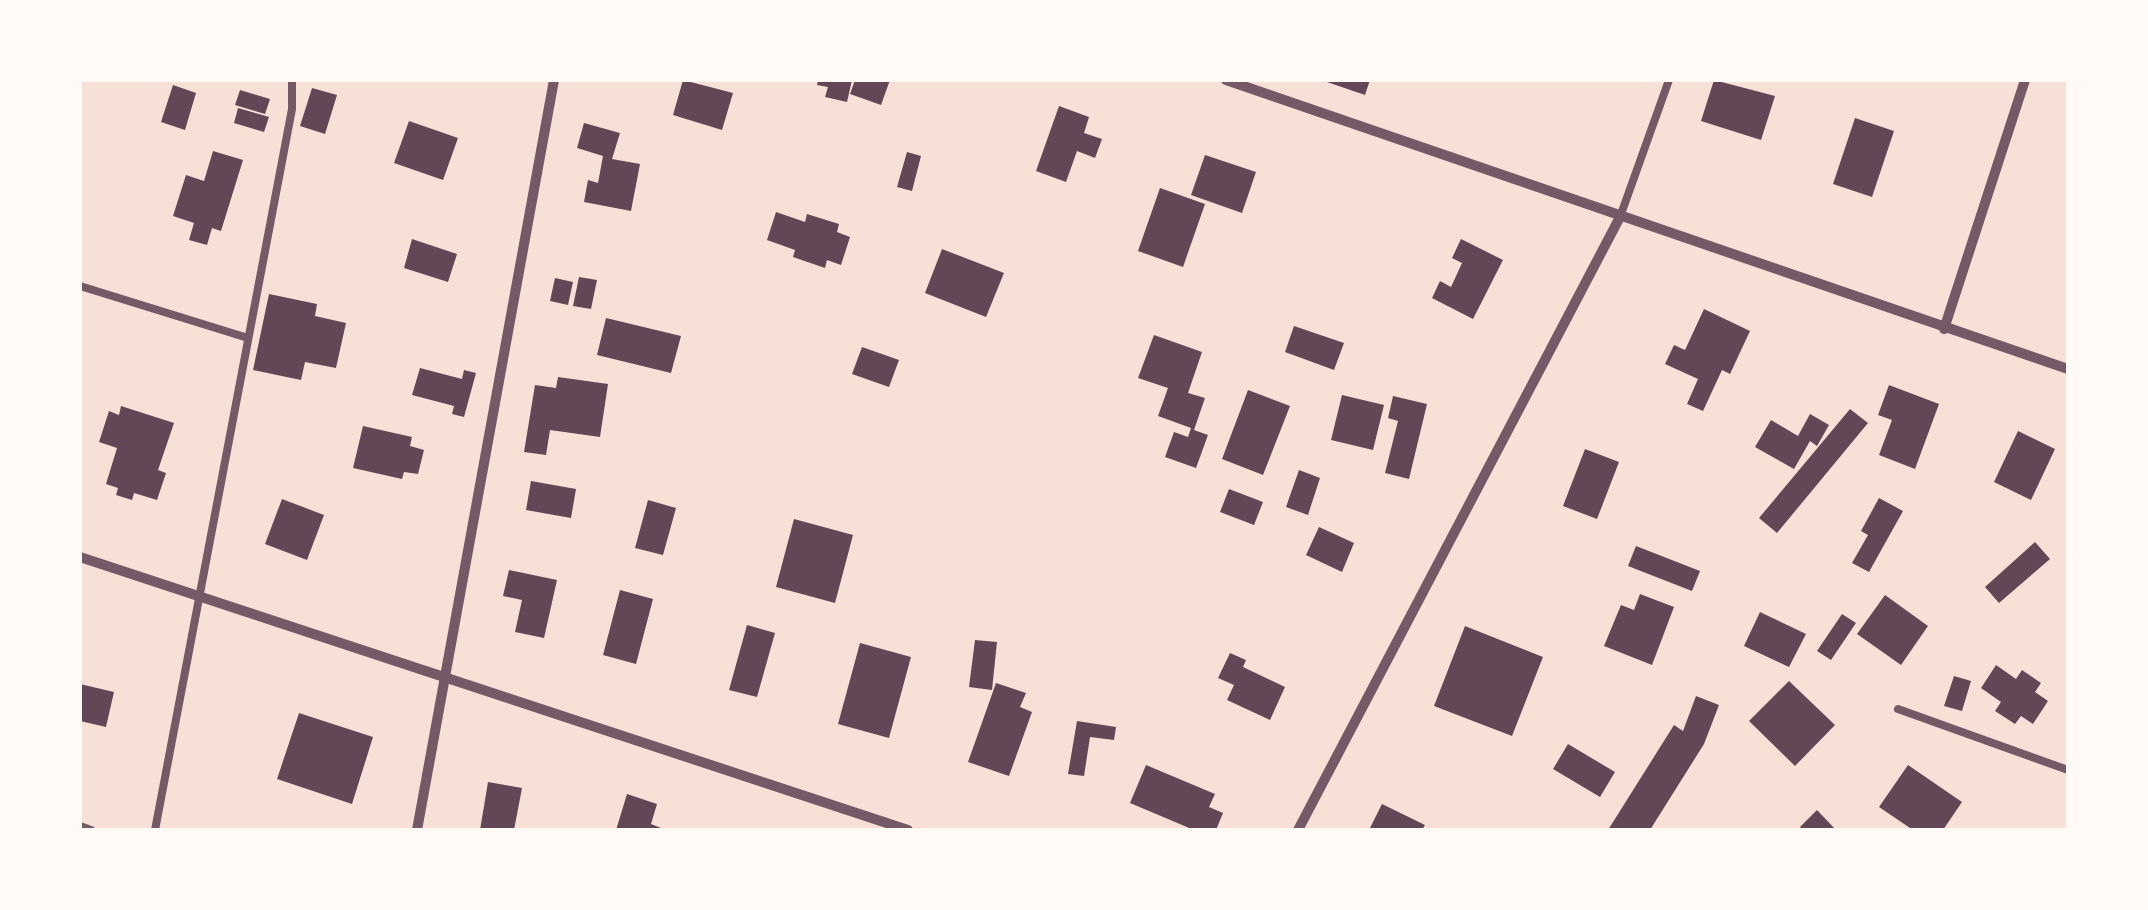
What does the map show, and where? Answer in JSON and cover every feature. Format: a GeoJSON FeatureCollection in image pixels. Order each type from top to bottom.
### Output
{"type":"FeatureCollection","features":[{"type":"Feature","properties":{"kind":"street"},"geometry":{"type":"LineString","coordinates":[[417,830],[554,80]]}},
{"type":"Feature","properties":{"kind":"street"},"geometry":{"type":"LineString","coordinates":[[1226,80],[1944,329],[2068,368]]}},
{"type":"Feature","properties":{"kind":"street"},"geometry":{"type":"LineString","coordinates":[[1944,329],[2025,80]]}},
{"type":"Feature","properties":{"kind":"street"},"geometry":{"type":"LineString","coordinates":[[1298,830],[1620,217]]}},
{"type":"Feature","properties":{"kind":"street"},"geometry":{"type":"LineString","coordinates":[[80,557],[908,830]]}},
{"type":"Feature","properties":{"kind":"lane"},"geometry":{"type":"LineString","coordinates":[[155,830],[292,109],[292,80]]}},
{"type":"Feature","properties":{"kind":"lane"},"geometry":{"type":"LineString","coordinates":[[1620,217],[1669,80]]}},
{"type":"Feature","properties":{"kind":"lane"},"geometry":{"type":"LineString","coordinates":[[80,286],[248,338]]}},
{"type":"Feature","properties":{"kind":"lane"},"geometry":{"type":"LineString","coordinates":[[1898,709],[2068,770]]}},
{"type":"Feature","properties":{"kind":"lane"},"geometry":{"type":"LineString","coordinates":[[80,826],[91,830]]}},
{"type":"Feature","properties":{"kind":"building"},"geometry":{"type":"Polygon","coordinates":[[[683,80],[733,93],[722,130],[673,115],[683,80]]]}},
{"type":"Feature","properties":{"kind":"building"},"geometry":{"type":"Polygon","coordinates":[[[818,80],[852,80],[847,102],[825,97],[828,87],[817,85],[818,80]]]}},
{"type":"Feature","properties":{"kind":"building"},"geometry":{"type":"Polygon","coordinates":[[[855,80],[890,80],[881,105],[850,94],[855,80]]]}},
{"type":"Feature","properties":{"kind":"building"},"geometry":{"type":"Polygon","coordinates":[[[1321,80],[1370,80],[1365,95],[1321,80]]]}},
{"type":"Feature","properties":{"kind":"building"},"geometry":{"type":"Polygon","coordinates":[[[1714,80],[1775,96],[1761,140],[1701,121],[1714,80]]]}},
{"type":"Feature","properties":{"kind":"building"},"geometry":{"type":"Polygon","coordinates":[[[173,85],[196,93],[185,130],[161,122],[173,85]]]}},
{"type":"Feature","properties":{"kind":"building"},"geometry":{"type":"Polygon","coordinates":[[[312,88],[337,95],[325,134],[300,126],[312,88]]]}},
{"type":"Feature","properties":{"kind":"building"},"geometry":{"type":"Polygon","coordinates":[[[240,90],[270,99],[265,114],[235,105],[240,90]]]}},
{"type":"Feature","properties":{"kind":"building"},"geometry":{"type":"Polygon","coordinates":[[[1059,106],[1089,117],[1084,133],[1102,139],[1095,158],[1077,151],[1066,182],[1036,171],[1059,106]]]}},
{"type":"Feature","properties":{"kind":"building"},"geometry":{"type":"Polygon","coordinates":[[[238,108],[269,117],[264,132],[234,123],[238,108]]]}},
{"type":"Feature","properties":{"kind":"building"},"geometry":{"type":"Polygon","coordinates":[[[1855,118],[1894,131],[1872,197],[1833,184],[1855,118]]]}},
{"type":"Feature","properties":{"kind":"building"},"geometry":{"type":"Polygon","coordinates":[[[409,121],[458,138],[443,180],[394,163],[409,121]]]}},
{"type":"Feature","properties":{"kind":"building"},"geometry":{"type":"Polygon","coordinates":[[[584,123],[620,133],[612,159],[640,164],[631,211],[584,202],[588,180],[598,183],[603,156],[577,148],[584,123]]]}},
{"type":"Feature","properties":{"kind":"building"},"geometry":{"type":"Polygon","coordinates":[[[213,151],[243,160],[221,231],[212,228],[207,245],[189,240],[194,223],[173,216],[186,175],[204,181],[213,151]]]}},
{"type":"Feature","properties":{"kind":"building"},"geometry":{"type":"Polygon","coordinates":[[[907,152],[921,156],[912,191],[897,187],[907,152]]]}},
{"type":"Feature","properties":{"kind":"building"},"geometry":{"type":"Polygon","coordinates":[[[1205,155],[1256,172],[1242,213],[1191,195],[1205,155]]]}},
{"type":"Feature","properties":{"kind":"building"},"geometry":{"type":"Polygon","coordinates":[[[1160,188],[1205,204],[1183,267],[1138,251],[1160,188]]]}},
{"type":"Feature","properties":{"kind":"building"},"geometry":{"type":"Polygon","coordinates":[[[776,212],[805,222],[807,214],[839,224],[837,232],[850,237],[841,265],[827,260],[825,268],[793,257],[795,250],[767,240],[776,212]]]}},
{"type":"Feature","properties":{"kind":"building"},"geometry":{"type":"Polygon","coordinates":[[[412,239],[457,254],[448,282],[404,268],[412,239]]]}},
{"type":"Feature","properties":{"kind":"building"},"geometry":{"type":"Polygon","coordinates":[[[1461,239],[1503,260],[1473,319],[1432,298],[1440,281],[1451,287],[1462,263],[1452,258],[1461,239]]]}},
{"type":"Feature","properties":{"kind":"building"},"geometry":{"type":"Polygon","coordinates":[[[942,249],[1004,273],[986,317],[925,293],[942,249]]]}},
{"type":"Feature","properties":{"kind":"building"},"geometry":{"type":"Polygon","coordinates":[[[579,277],[597,280],[591,309],[573,306],[579,277]]]}},
{"type":"Feature","properties":{"kind":"building"},"geometry":{"type":"Polygon","coordinates":[[[555,278],[573,282],[568,305],[550,301],[555,278]]]}},
{"type":"Feature","properties":{"kind":"building"},"geometry":{"type":"Polygon","coordinates":[[[269,294],[317,304],[315,316],[346,323],[336,368],[305,362],[301,380],[253,370],[269,294]]]}},
{"type":"Feature","properties":{"kind":"building"},"geometry":{"type":"Polygon","coordinates":[[[1704,309],[1750,331],[1730,374],[1722,370],[1703,411],[1687,404],[1698,379],[1665,364],[1674,345],[1685,350],[1704,309]]]}},
{"type":"Feature","properties":{"kind":"building"},"geometry":{"type":"Polygon","coordinates":[[[606,318],[681,336],[671,373],[597,355],[606,318]]]}},
{"type":"Feature","properties":{"kind":"building"},"geometry":{"type":"Polygon","coordinates":[[[1294,326],[1344,343],[1334,370],[1285,352],[1294,326]]]}},
{"type":"Feature","properties":{"kind":"building"},"geometry":{"type":"Polygon","coordinates":[[[1154,335],[1202,352],[1188,393],[1205,398],[1194,430],[1208,435],[1196,468],[1165,457],[1174,432],[1188,437],[1191,428],[1158,416],[1168,388],[1138,378],[1154,335]]]}},
{"type":"Feature","properties":{"kind":"building"},"geometry":{"type":"Polygon","coordinates":[[[862,347],[899,360],[889,387],[852,374],[862,347]]]}},
{"type":"Feature","properties":{"kind":"building"},"geometry":{"type":"Polygon","coordinates":[[[420,368],[462,379],[464,370],[476,373],[464,417],[452,414],[454,406],[412,395],[420,368]]]}},
{"type":"Feature","properties":{"kind":"building"},"geometry":{"type":"Polygon","coordinates":[[[558,377],[608,384],[600,437],[550,430],[546,455],[524,452],[535,385],[556,388],[558,377]]]}},
{"type":"Feature","properties":{"kind":"building"},"geometry":{"type":"Polygon","coordinates":[[[1889,385],[1939,404],[1915,469],[1879,455],[1892,420],[1878,415],[1889,385]]]}},
{"type":"Feature","properties":{"kind":"building"},"geometry":{"type":"Polygon","coordinates":[[[1248,390],[1290,406],[1263,475],[1222,459],[1248,390]]]}},
{"type":"Feature","properties":{"kind":"building"},"geometry":{"type":"Polygon","coordinates":[[[1342,395],[1384,405],[1373,450],[1331,440],[1342,395]]]}},
{"type":"Feature","properties":{"kind":"building"},"geometry":{"type":"Polygon","coordinates":[[[1393,396],[1427,404],[1409,479],[1385,473],[1398,421],[1388,418],[1393,396]]]}},
{"type":"Feature","properties":{"kind":"building"},"geometry":{"type":"Polygon","coordinates":[[[121,406],[174,423],[158,470],[166,473],[157,500],[134,493],[132,500],[116,495],[118,488],[106,484],[117,448],[99,442],[109,411],[119,415],[121,406]]]}},
{"type":"Feature","properties":{"kind":"building"},"geometry":{"type":"Polygon","coordinates":[[[1850,409],[1868,423],[1777,533],[1759,518],[1850,409]]]}},
{"type":"Feature","properties":{"kind":"building"},"geometry":{"type":"Polygon","coordinates":[[[1810,414],[1829,425],[1817,446],[1810,441],[1794,469],[1755,447],[1771,420],[1798,436],[1810,414]]]}},
{"type":"Feature","properties":{"kind":"building"},"geometry":{"type":"Polygon","coordinates":[[[363,426],[412,437],[410,446],[424,450],[418,474],[404,472],[402,479],[353,468],[363,426]]]}},
{"type":"Feature","properties":{"kind":"building"},"geometry":{"type":"Polygon","coordinates":[[[2018,431],[2055,449],[2031,500],[1994,482],[2018,431]]]}},
{"type":"Feature","properties":{"kind":"building"},"geometry":{"type":"Polygon","coordinates":[[[1585,449],[1619,462],[1597,519],[1563,506],[1585,449]]]}},
{"type":"Feature","properties":{"kind":"building"},"geometry":{"type":"Polygon","coordinates":[[[1299,470],[1320,478],[1308,515],[1286,507],[1299,470]]]}},
{"type":"Feature","properties":{"kind":"building"},"geometry":{"type":"Polygon","coordinates":[[[531,481],[576,489],[571,518],[526,510],[531,481]]]}},
{"type":"Feature","properties":{"kind":"building"},"geometry":{"type":"Polygon","coordinates":[[[1229,489],[1263,502],[1254,525],[1220,512],[1229,489]]]}},
{"type":"Feature","properties":{"kind":"building"},"geometry":{"type":"Polygon","coordinates":[[[1879,498],[1903,511],[1869,572],[1852,563],[1868,535],[1861,531],[1879,498]]]}},
{"type":"Feature","properties":{"kind":"building"},"geometry":{"type":"Polygon","coordinates":[[[282,499],[324,515],[307,560],[265,544],[282,499]]]}},
{"type":"Feature","properties":{"kind":"building"},"geometry":{"type":"Polygon","coordinates":[[[648,500],[676,508],[663,555],[635,548],[648,500]]]}},
{"type":"Feature","properties":{"kind":"building"},"geometry":{"type":"Polygon","coordinates":[[[794,519],[853,535],[835,603],[776,587],[794,519]]]}},
{"type":"Feature","properties":{"kind":"building"},"geometry":{"type":"Polygon","coordinates":[[[1319,527],[1354,543],[1342,572],[1306,555],[1319,527]]]}},
{"type":"Feature","properties":{"kind":"building"},"geometry":{"type":"Polygon","coordinates":[[[2035,542],[2050,559],[1999,603],[1985,587],[2035,542]]]}},
{"type":"Feature","properties":{"kind":"building"},"geometry":{"type":"Polygon","coordinates":[[[1636,546],[1700,571],[1692,591],[1628,566],[1636,546]]]}},
{"type":"Feature","properties":{"kind":"building"},"geometry":{"type":"Polygon","coordinates":[[[509,570],[557,580],[544,638],[515,632],[522,600],[503,596],[509,570]]]}},
{"type":"Feature","properties":{"kind":"building"},"geometry":{"type":"Polygon","coordinates":[[[620,590],[653,599],[636,664],[603,655],[620,590]]]}},
{"type":"Feature","properties":{"kind":"building"},"geometry":{"type":"Polygon","coordinates":[[[1640,594],[1674,607],[1652,665],[1604,646],[1621,605],[1634,610],[1640,594]]]}},
{"type":"Feature","properties":{"kind":"building"},"geometry":{"type":"Polygon","coordinates":[[[1885,595],[1928,626],[1901,665],[1857,634],[1885,595]]]}},
{"type":"Feature","properties":{"kind":"building"},"geometry":{"type":"Polygon","coordinates":[[[1760,612],[1806,634],[1789,667],[1744,646],[1760,612]]]}},
{"type":"Feature","properties":{"kind":"building"},"geometry":{"type":"Polygon","coordinates":[[[1842,614],[1856,623],[1831,660],[1817,651],[1842,614]]]}},
{"type":"Feature","properties":{"kind":"building"},"geometry":{"type":"Polygon","coordinates":[[[747,625],[775,633],[757,697],[729,690],[747,625]]]}},
{"type":"Feature","properties":{"kind":"building"},"geometry":{"type":"Polygon","coordinates":[[[1465,626],[1543,657],[1512,736],[1434,706],[1465,626]]]}},
{"type":"Feature","properties":{"kind":"building"},"geometry":{"type":"Polygon","coordinates":[[[975,640],[997,642],[992,690],[969,687],[975,640]]]}},
{"type":"Feature","properties":{"kind":"building"},"geometry":{"type":"Polygon","coordinates":[[[860,643],[911,657],[889,738],[838,724],[860,643]]]}},
{"type":"Feature","properties":{"kind":"building"},"geometry":{"type":"Polygon","coordinates":[[[1230,653],[1246,660],[1243,667],[1285,687],[1270,720],[1227,700],[1234,685],[1218,678],[1230,653]]]}},
{"type":"Feature","properties":{"kind":"building"},"geometry":{"type":"Polygon","coordinates":[[[1996,665],[2016,679],[2022,670],[2041,683],[2035,692],[2048,701],[2033,724],[2021,716],[2015,724],[1995,711],[2001,702],[1981,688],[1996,665]]]}},
{"type":"Feature","properties":{"kind":"building"},"geometry":{"type":"Polygon","coordinates":[[[1954,676],[1971,681],[1962,711],[1944,706],[1954,676]]]}},
{"type":"Feature","properties":{"kind":"building"},"geometry":{"type":"Polygon","coordinates":[[[1789,681],[1835,725],[1795,766],[1749,721],[1789,681]]]}},
{"type":"Feature","properties":{"kind":"building"},"geometry":{"type":"Polygon","coordinates":[[[996,683],[1026,693],[1020,707],[1032,712],[1009,776],[968,762],[996,683]]]}},
{"type":"Feature","properties":{"kind":"building"},"geometry":{"type":"Polygon","coordinates":[[[80,684],[114,692],[106,727],[80,721],[80,684]]]}},
{"type":"Feature","properties":{"kind":"building"},"geometry":{"type":"Polygon","coordinates":[[[1696,696],[1719,705],[1704,744],[1650,830],[1608,830],[1674,725],[1683,731],[1696,696]]]}},
{"type":"Feature","properties":{"kind":"building"},"geometry":{"type":"Polygon","coordinates":[[[299,713],[373,737],[352,804],[277,779],[299,713]]]}},
{"type":"Feature","properties":{"kind":"building"},"geometry":{"type":"Polygon","coordinates":[[[1077,721],[1116,727],[1114,740],[1090,737],[1084,776],[1068,774],[1077,721]]]}},
{"type":"Feature","properties":{"kind":"building"},"geometry":{"type":"Polygon","coordinates":[[[1568,744],[1615,772],[1600,797],[1553,769],[1568,744]]]}},
{"type":"Feature","properties":{"kind":"building"},"geometry":{"type":"Polygon","coordinates":[[[1146,765],[1215,794],[1209,807],[1223,813],[1216,830],[1194,830],[1130,803],[1146,765]]]}},
{"type":"Feature","properties":{"kind":"building"},"geometry":{"type":"Polygon","coordinates":[[[1908,765],[1962,802],[1943,830],[1913,830],[1879,807],[1908,765]]]}},
{"type":"Feature","properties":{"kind":"building"},"geometry":{"type":"Polygon","coordinates":[[[488,782],[522,788],[514,830],[480,830],[488,782]]]}},
{"type":"Feature","properties":{"kind":"building"},"geometry":{"type":"Polygon","coordinates":[[[627,794],[657,804],[651,824],[666,830],[616,830],[627,794]]]}},
{"type":"Feature","properties":{"kind":"building"},"geometry":{"type":"Polygon","coordinates":[[[1382,804],[1425,825],[1422,830],[1369,830],[1382,804]]]}},
{"type":"Feature","properties":{"kind":"building"},"geometry":{"type":"Polygon","coordinates":[[[1817,810],[1836,830],[1800,827],[1817,810]]]}}]}
